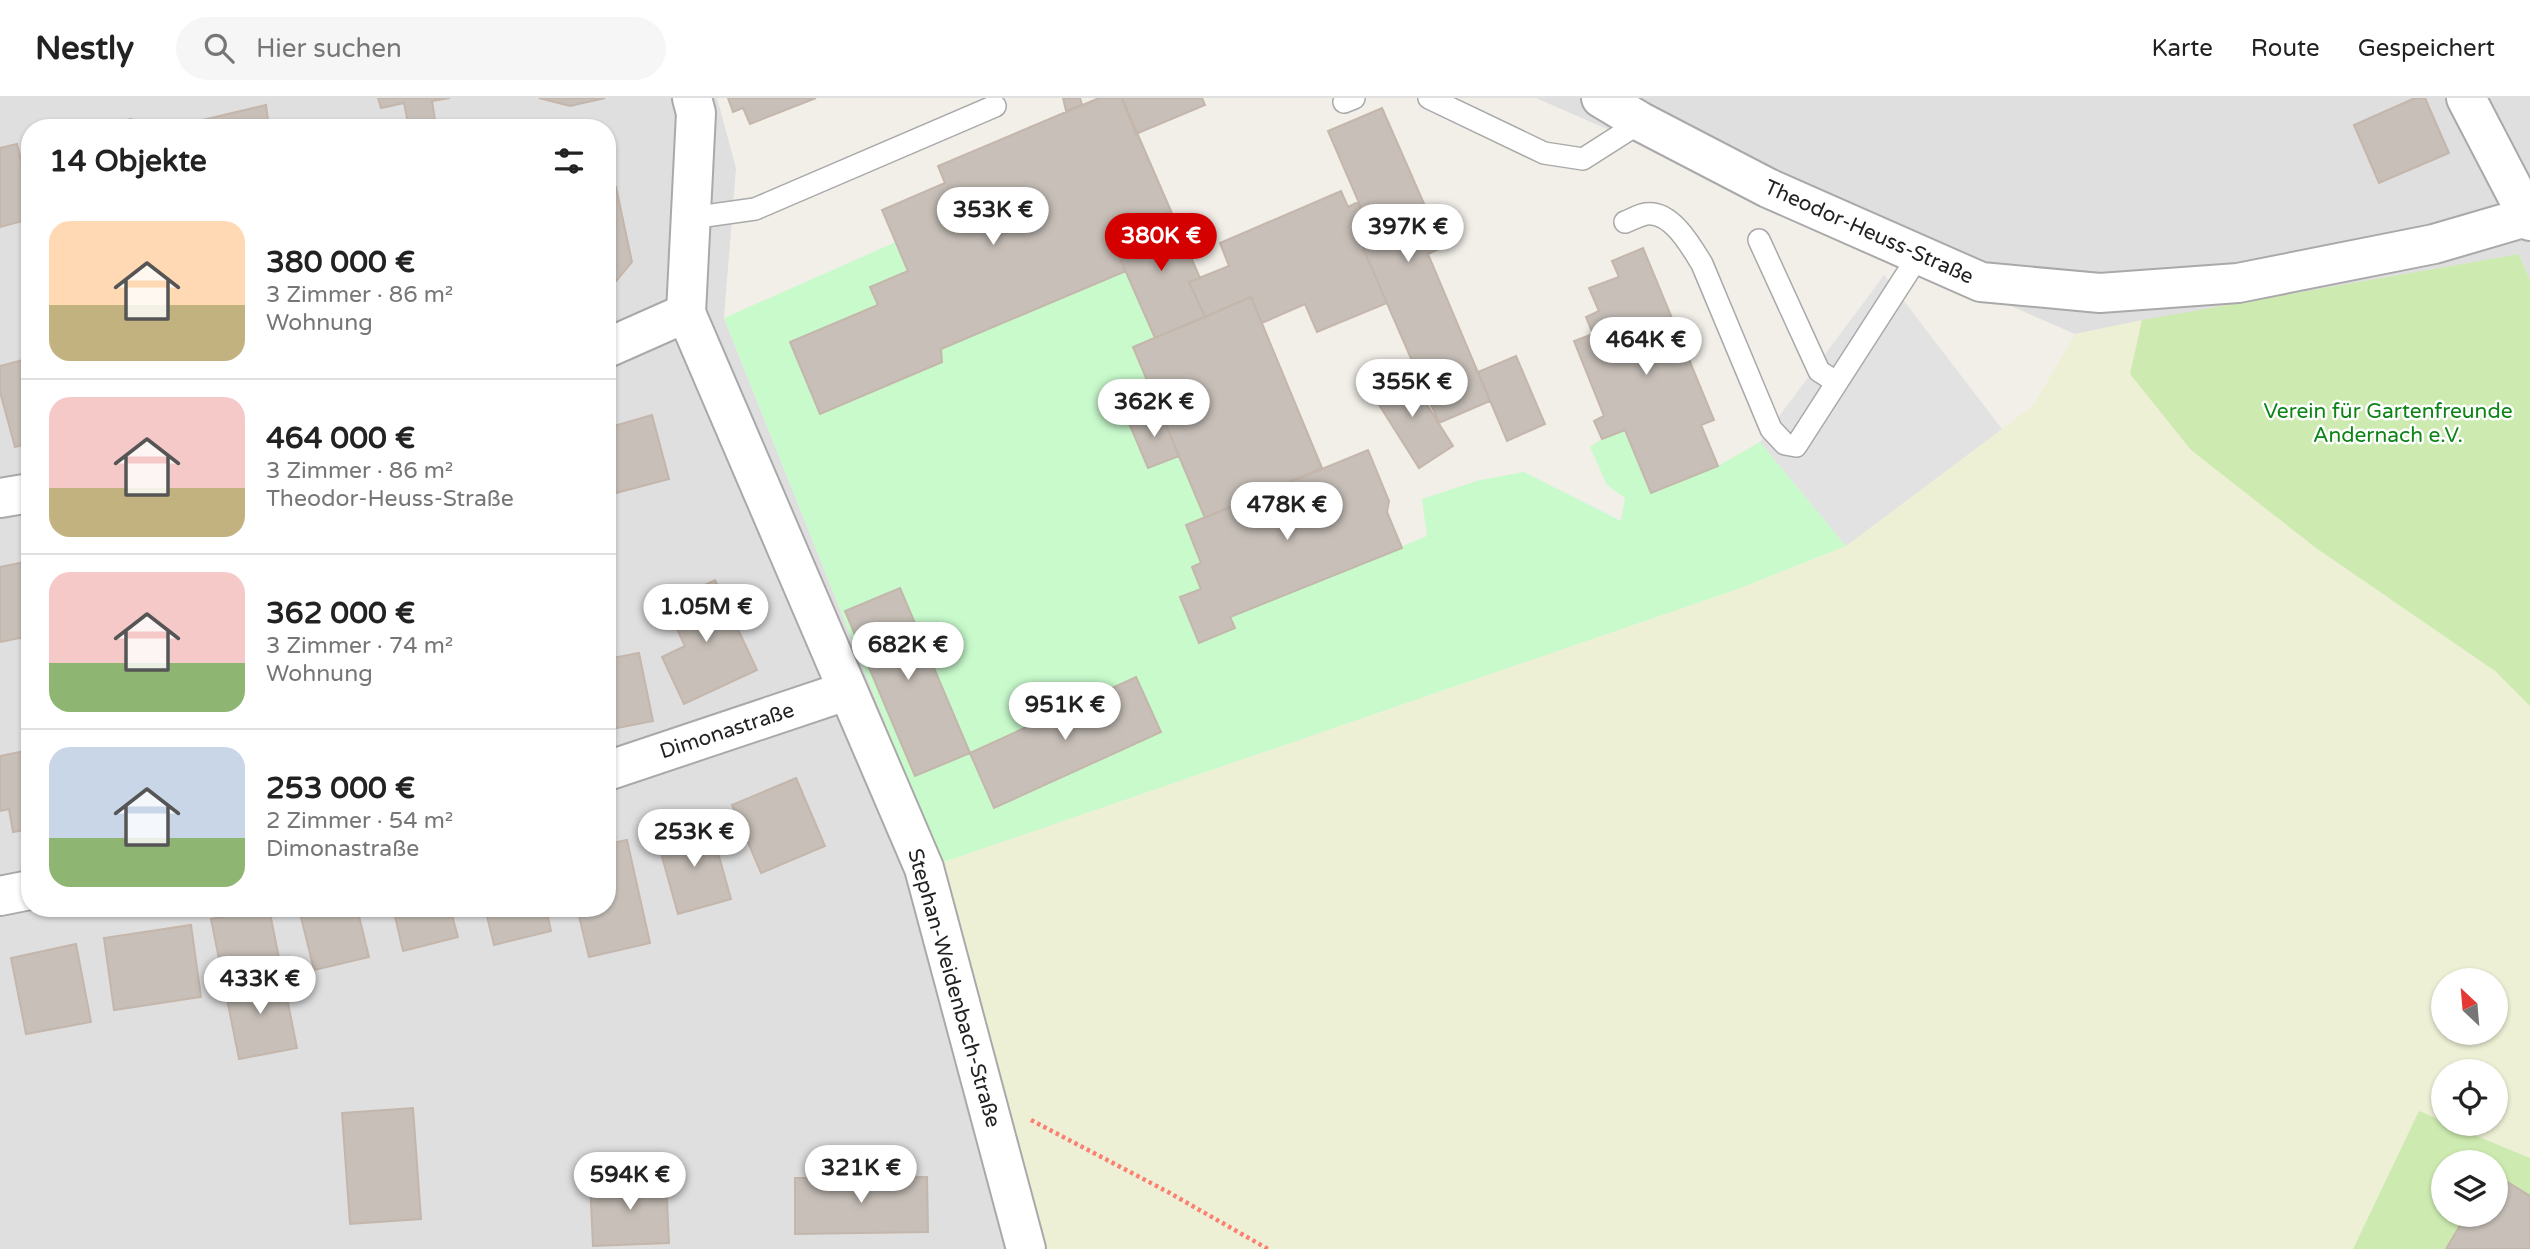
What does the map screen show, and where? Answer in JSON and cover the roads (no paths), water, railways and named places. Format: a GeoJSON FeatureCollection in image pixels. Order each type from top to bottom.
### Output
{"type":"FeatureCollection","features":[{"type":"Feature","properties":{"kind":"street","name":"Stephan-Weidenbach-Straße"},"geometry":{"type":"LineString","coordinates":[[692,98],[695,113],[686,313],[924,868],[1026,1249]]}},
{"type":"Feature","properties":{"kind":"street","name":"Theodor-Heuss-Straße"},"geometry":{"type":"LineString","coordinates":[[1601,98],[1641,122],[1768,188],[1981,282],[2100,293],[2238,283],[2434,244],[2529,218]]}},
{"type":"Feature","properties":{"kind":"street"},"geometry":{"type":"LineString","coordinates":[[2466,98],[2529,218]]}},
{"type":"Feature","properties":{"kind":"street"},"geometry":{"type":"LineString","coordinates":[[616,344],[686,313]]}},
{"type":"Feature","properties":{"kind":"street"},"geometry":{"type":"LineString","coordinates":[[0,498],[21,494]]}},
{"type":"Feature","properties":{"kind":"street","name":"Dimonastraße"},"geometry":{"type":"LineString","coordinates":[[616,768],[846,691]]}},
{"type":"Feature","properties":{"kind":"street"},"geometry":{"type":"LineString","coordinates":[[0,896],[21,892]]}},
{"type":"Feature","properties":{"kind":"lane"},"geometry":{"type":"LineString","coordinates":[[1429,98],[1544,153],[1583,159],[1641,122]]}},
{"type":"Feature","properties":{"kind":"lane"},"geometry":{"type":"LineString","coordinates":[[691,218],[755,209],[995,106]]}},
{"type":"Feature","properties":{"kind":"lane"},"geometry":{"type":"LineString","coordinates":[[1625,222],[1646,214],[1660,216],[1678,230],[1691,246],[1702,264],[1771,429],[1785,444],[1796,446],[1919,255]]}},
{"type":"Feature","properties":{"kind":"lane"},"geometry":{"type":"LineString","coordinates":[[1759,240],[1819,371],[1836,383]]}},
{"type":"Feature","properties":{"kind":"park label","name":"Verein für Gartenfreunde Andernach e.V."},"geometry":{"type":"Point","coordinates":[2388,423]}}]}
